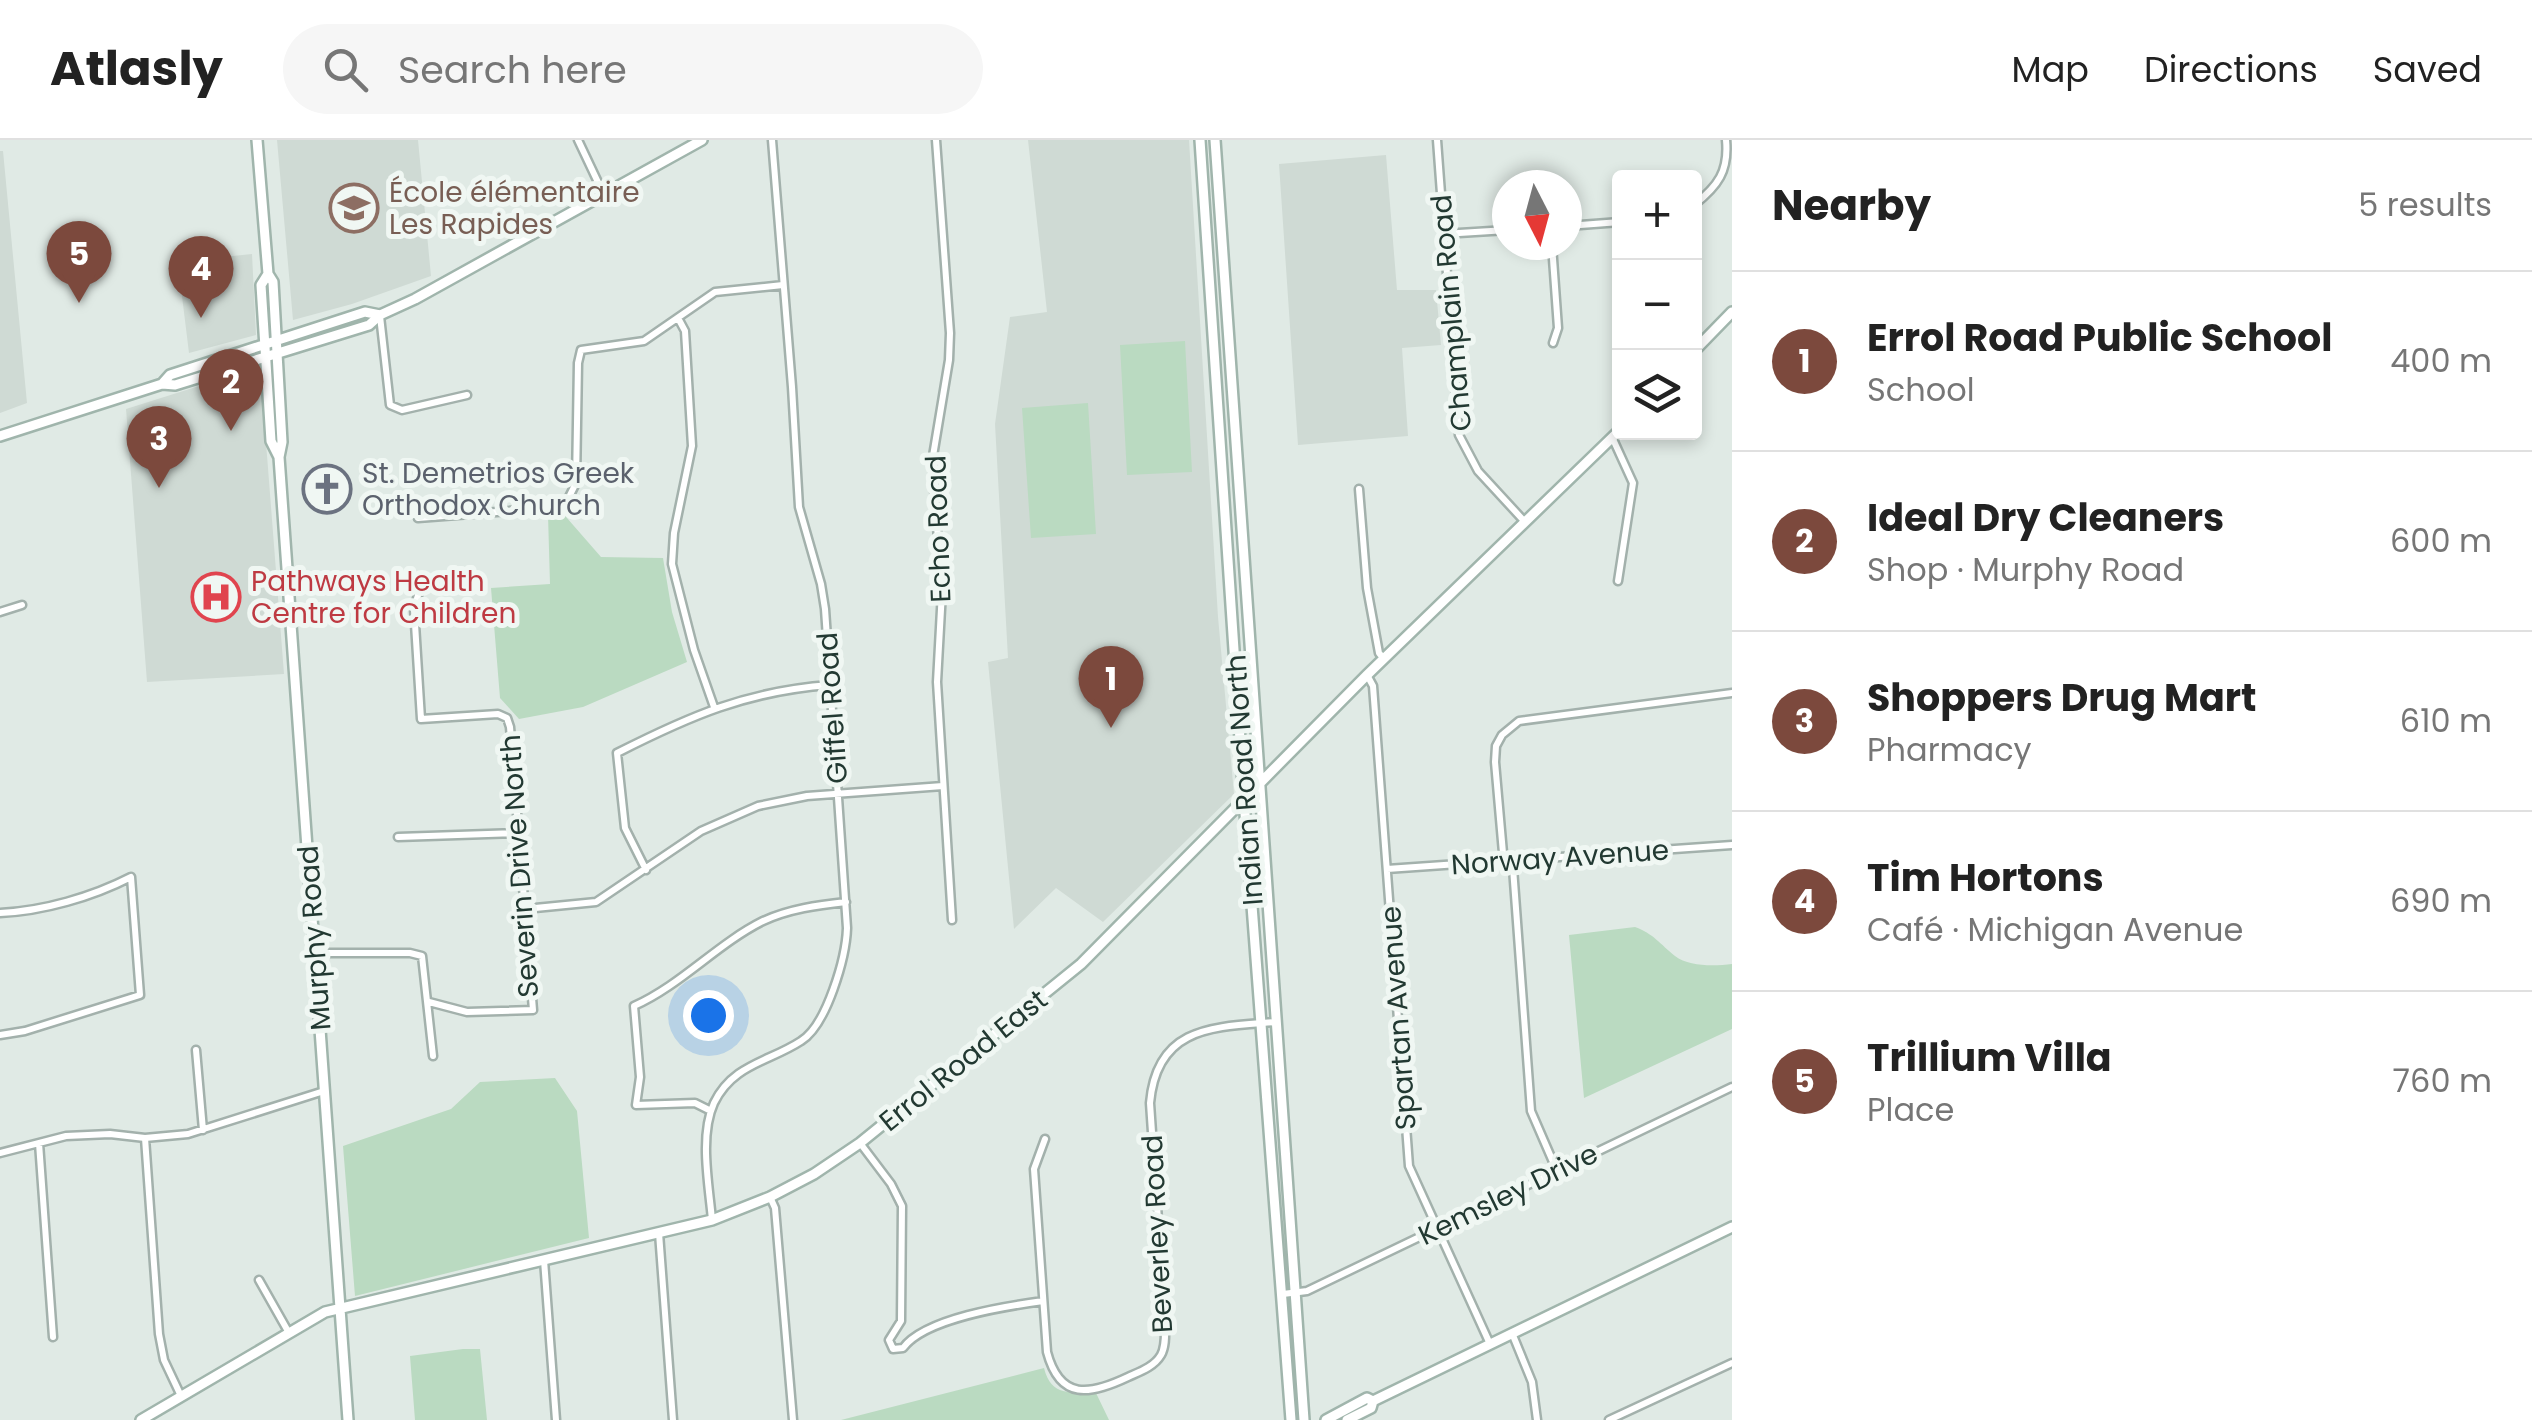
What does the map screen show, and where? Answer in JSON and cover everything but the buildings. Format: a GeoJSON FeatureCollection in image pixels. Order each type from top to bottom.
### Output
{"type":"FeatureCollection","features":[{"type":"Feature","properties":{"kind":"main road","name":"Murphy Road"},"geometry":{"type":"LineString","coordinates":[[257,140],[268,274],[273,282],[282,442],[279,457],[348,1420]]}},
{"type":"Feature","properties":{"kind":"main road"},"geometry":{"type":"LineString","coordinates":[[0,436],[369,324],[702,140]]}},
{"type":"Feature","properties":{"kind":"main road","name":"Indian Road North"},"geometry":{"type":"LineString","coordinates":[[1200,140],[1291,1420]]}},
{"type":"Feature","properties":{"kind":"main road","name":"Indian Road North"},"geometry":{"type":"LineString","coordinates":[[1215,140],[1304,1420]]}},
{"type":"Feature","properties":{"kind":"main road","name":"Murphy Road"},"geometry":{"type":"LineString","coordinates":[[268,274],[261,284],[264,343],[271,441],[279,457]]}},
{"type":"Feature","properties":{"kind":"main road"},"geometry":{"type":"LineString","coordinates":[[162,384],[170,375],[264,343],[365,312],[380,315]]}},
{"type":"Feature","properties":{"kind":"main road"},"geometry":{"type":"LineString","coordinates":[[1695,350],[1732,312]]}},
{"type":"Feature","properties":{"kind":"main road","name":"Errol Road East"},"geometry":{"type":"LineString","coordinates":[[141,1420],[289,1332],[341,1307],[712,1220],[770,1197],[860,1144],[1081,964],[1384,659],[1612,438]]}},
{"type":"Feature","properties":{"kind":"main road"},"geometry":{"type":"LineString","coordinates":[[1347,1420],[1371,1408],[1374,1402],[1732,1227]]}},
{"type":"Feature","properties":{"kind":"main road"},"geometry":{"type":"LineString","coordinates":[[1326,1420],[1367,1398],[1374,1402]]}},
{"type":"Feature","properties":{"kind":"street"},"geometry":{"type":"LineString","coordinates":[[578,140],[604,195]]}},
{"type":"Feature","properties":{"kind":"street","name":"Giffel Road"},"geometry":{"type":"LineString","coordinates":[[711,1112],[724,1087],[738,1072],[802,1041],[817,1025],[846,954],[846,902],[822,584],[798,508],[772,140]]}},
{"type":"Feature","properties":{"kind":"street","name":"Echo Road"},"geometry":{"type":"LineString","coordinates":[[936,140],[950,332],[932,462],[942,591],[937,682],[952,920]]}},
{"type":"Feature","properties":{"kind":"street","name":"Champlain Road"},"geometry":{"type":"LineString","coordinates":[[1437,140],[1459,435],[1478,471],[1526,523]]}},
{"type":"Feature","properties":{"kind":"street"},"geometry":{"type":"LineString","coordinates":[[1702,198],[1720,181],[1726,168],[1726,140]]}},
{"type":"Feature","properties":{"kind":"street"},"geometry":{"type":"LineString","coordinates":[[1582,225],[1612,223]]}},
{"type":"Feature","properties":{"kind":"street"},"geometry":{"type":"LineString","coordinates":[[1443,234],[1492,231]]}},
{"type":"Feature","properties":{"kind":"street"},"geometry":{"type":"LineString","coordinates":[[1553,260],[1558,328],[1554,343]]}},
{"type":"Feature","properties":{"kind":"street"},"geometry":{"type":"LineString","coordinates":[[418,518],[549,508],[568,499],[576,483],[581,350],[644,340],[715,292],[783,285]]}},
{"type":"Feature","properties":{"kind":"street"},"geometry":{"type":"LineString","coordinates":[[380,315],[390,405],[402,410],[468,395]]}},
{"type":"Feature","properties":{"kind":"street"},"geometry":{"type":"LineString","coordinates":[[678,318],[684,330],[692,446],[674,533],[672,564],[694,650],[714,707]]}},
{"type":"Feature","properties":{"kind":"street"},"geometry":{"type":"LineString","coordinates":[[1618,440],[1633,482],[1618,581]]}},
{"type":"Feature","properties":{"kind":"street"},"geometry":{"type":"LineString","coordinates":[[1360,489],[1367,588],[1378,647],[1384,659]]}},
{"type":"Feature","properties":{"kind":"street","name":"Severin Drive North"},"geometry":{"type":"LineString","coordinates":[[420,589],[414,608],[421,718],[493,714],[507,718],[512,734],[533,1010],[466,1012],[429,1002]]}},
{"type":"Feature","properties":{"kind":"street"},"geometry":{"type":"LineString","coordinates":[[0,612],[22,604]]}},
{"type":"Feature","properties":{"kind":"street","name":"Spartan Avenue"},"geometry":{"type":"LineString","coordinates":[[1368,675],[1373,686],[1408,1166],[1490,1344]]}},
{"type":"Feature","properties":{"kind":"street"},"geometry":{"type":"LineString","coordinates":[[646,870],[632,848],[622,816],[617,753],[714,707],[770,692],[830,685]]}},
{"type":"Feature","properties":{"kind":"street"},"geometry":{"type":"LineString","coordinates":[[1557,1171],[1531,1110],[1510,861],[1503,853],[1496,746],[1508,728],[1519,721],[1732,694]]}},
{"type":"Feature","properties":{"kind":"street"},"geometry":{"type":"LineString","coordinates":[[525,909],[596,902],[701,831],[744,811],[790,799],[943,786]]}},
{"type":"Feature","properties":{"kind":"street"},"geometry":{"type":"LineString","coordinates":[[398,837],[518,832]]}},
{"type":"Feature","properties":{"kind":"street","name":"Norway Avenue"},"geometry":{"type":"LineString","coordinates":[[1387,869],[1732,846]]}},
{"type":"Feature","properties":{"kind":"street"},"geometry":{"type":"LineString","coordinates":[[0,913],[28,912],[115,886],[132,877],[140,995],[26,1031],[0,1035]]}},
{"type":"Feature","properties":{"kind":"street"},"geometry":{"type":"LineString","coordinates":[[712,1220],[708,1140],[711,1112],[695,1103],[636,1105],[640,1077],[634,1006],[656,996],[766,920],[846,902]]}},
{"type":"Feature","properties":{"kind":"street"},"geometry":{"type":"LineString","coordinates":[[315,954],[422,956],[433,1056]]}},
{"type":"Feature","properties":{"kind":"street","name":"Beverley Road"},"geometry":{"type":"LineString","coordinates":[[1045,1139],[1034,1168],[1051,1367],[1072,1388],[1085,1392],[1099,1390],[1155,1362],[1163,1350],[1165,1324],[1150,1112],[1152,1084],[1168,1055],[1194,1034],[1216,1026],[1276,1022]]}},
{"type":"Feature","properties":{"kind":"street"},"geometry":{"type":"LineString","coordinates":[[196,1050],[204,1130]]}},
{"type":"Feature","properties":{"kind":"street","name":"Kemsley Drive"},"geometry":{"type":"LineString","coordinates":[[1282,1294],[1296,1293],[1732,1087]]}},
{"type":"Feature","properties":{"kind":"street"},"geometry":{"type":"LineString","coordinates":[[0,1153],[66,1136],[110,1134],[144,1138],[204,1130],[324,1091]]}},
{"type":"Feature","properties":{"kind":"street"},"geometry":{"type":"LineString","coordinates":[[144,1138],[159,1334],[164,1360],[180,1396]]}},
{"type":"Feature","properties":{"kind":"street"},"geometry":{"type":"LineString","coordinates":[[38,1143],[53,1337]]}},
{"type":"Feature","properties":{"kind":"street"},"geometry":{"type":"LineString","coordinates":[[860,1144],[891,1184],[902,1206],[901,1321],[889,1340],[893,1350],[904,1348],[916,1333],[1000,1307],[1043,1301]]}},
{"type":"Feature","properties":{"kind":"street"},"geometry":{"type":"LineString","coordinates":[[770,1197],[775,1208],[793,1420]]}},
{"type":"Feature","properties":{"kind":"street"},"geometry":{"type":"LineString","coordinates":[[659,1233],[673,1420]]}},
{"type":"Feature","properties":{"kind":"street"},"geometry":{"type":"LineString","coordinates":[[544,1260],[556,1420]]}},
{"type":"Feature","properties":{"kind":"street"},"geometry":{"type":"LineString","coordinates":[[259,1280],[289,1332]]}},
{"type":"Feature","properties":{"kind":"street"},"geometry":{"type":"LineString","coordinates":[[1512,1334],[1532,1382],[1537,1420]]}},
{"type":"Feature","properties":{"kind":"street"},"geometry":{"type":"LineString","coordinates":[[1610,1420],[1732,1363]]}},
{"type":"Feature","properties":{"kind":"shaded area","name":"École élémentaire Les Rapides"},"geometry":{"type":"Polygon","coordinates":[[[277,140],[418,140],[431,276],[293,320],[277,140]]]}},
{"type":"Feature","properties":{"kind":"shaded area"},"geometry":{"type":"Polygon","coordinates":[[[1028,140],[1189,140],[1218,617],[1234,794],[1103,922],[1056,888],[1014,929],[988,662],[1008,658],[995,424],[1010,317],[1047,312],[1028,140]]]}},
{"type":"Feature","properties":{"kind":"shaded area"},"geometry":{"type":"Polygon","coordinates":[[[0,151],[27,403],[0,413],[0,151]]]}},
{"type":"Feature","properties":{"kind":"shaded area"},"geometry":{"type":"Polygon","coordinates":[[[1386,155],[1397,290],[1436,290],[1441,345],[1402,348],[1408,436],[1298,445],[1279,164],[1386,155]]]}},
{"type":"Feature","properties":{"kind":"shaded area"},"geometry":{"type":"Polygon","coordinates":[[[252,254],[256,335],[189,353],[181,288],[224,285],[223,257],[252,254]]]}},
{"type":"Feature","properties":{"kind":"shaded area"},"geometry":{"type":"Polygon","coordinates":[[[250,370],[261,378],[284,674],[147,682],[126,409],[250,370]]]}},
{"type":"Feature","properties":{"kind":"green space"},"geometry":{"type":"Polygon","coordinates":[[[1185,341],[1192,472],[1127,475],[1120,345],[1185,341]]]}},
{"type":"Feature","properties":{"kind":"green space"},"geometry":{"type":"Polygon","coordinates":[[[1088,403],[1096,534],[1031,538],[1022,408],[1088,403]]]}},
{"type":"Feature","properties":{"kind":"green space"},"geometry":{"type":"Polygon","coordinates":[[[560,510],[601,557],[663,558],[672,612],[687,662],[583,707],[519,719],[500,698],[491,588],[550,584],[548,515],[560,510]]]}},
{"type":"Feature","properties":{"kind":"green space"},"geometry":{"type":"Polygon","coordinates":[[[1635,927],[1687,962],[1732,964],[1732,1029],[1584,1098],[1569,935],[1635,927]]]}},
{"type":"Feature","properties":{"kind":"green space"},"geometry":{"type":"Polygon","coordinates":[[[555,1078],[577,1111],[589,1238],[355,1296],[343,1146],[451,1109],[480,1082],[555,1078]]]}},
{"type":"Feature","properties":{"kind":"green space"},"geometry":{"type":"Polygon","coordinates":[[[480,1349],[487,1420],[415,1420],[410,1356],[480,1349]]]}},
{"type":"Feature","properties":{"kind":"green space"},"geometry":{"type":"Polygon","coordinates":[[[1044,1368],[1057,1388],[1096,1393],[1109,1420],[841,1420],[1044,1368]]]}},
{"type":"Feature","properties":{"kind":"place","name":"École élémentaire Les Rapides"},"geometry":{"type":"Point","coordinates":[354,208]}},
{"type":"Feature","properties":{"kind":"place","name":"Trillium Villa"},"geometry":{"type":"Point","coordinates":[79,303]}},
{"type":"Feature","properties":{"kind":"place","name":"Tim Hortons"},"geometry":{"type":"Point","coordinates":[201,318]}},
{"type":"Feature","properties":{"kind":"place","name":"Ideal Dry Cleaners"},"geometry":{"type":"Point","coordinates":[231,431]}},
{"type":"Feature","properties":{"kind":"place","name":"Shoppers Drug Mart"},"geometry":{"type":"Point","coordinates":[159,488]}},
{"type":"Feature","properties":{"kind":"place","name":"St. Demetrios Greek Orthodox Church"},"geometry":{"type":"Point","coordinates":[327,489]}},
{"type":"Feature","properties":{"kind":"place","name":"Pathways Health Centre for Children"},"geometry":{"type":"Point","coordinates":[216,597]}},
{"type":"Feature","properties":{"kind":"place","name":"Errol Road Public School"},"geometry":{"type":"Point","coordinates":[1111,728]}}]}
